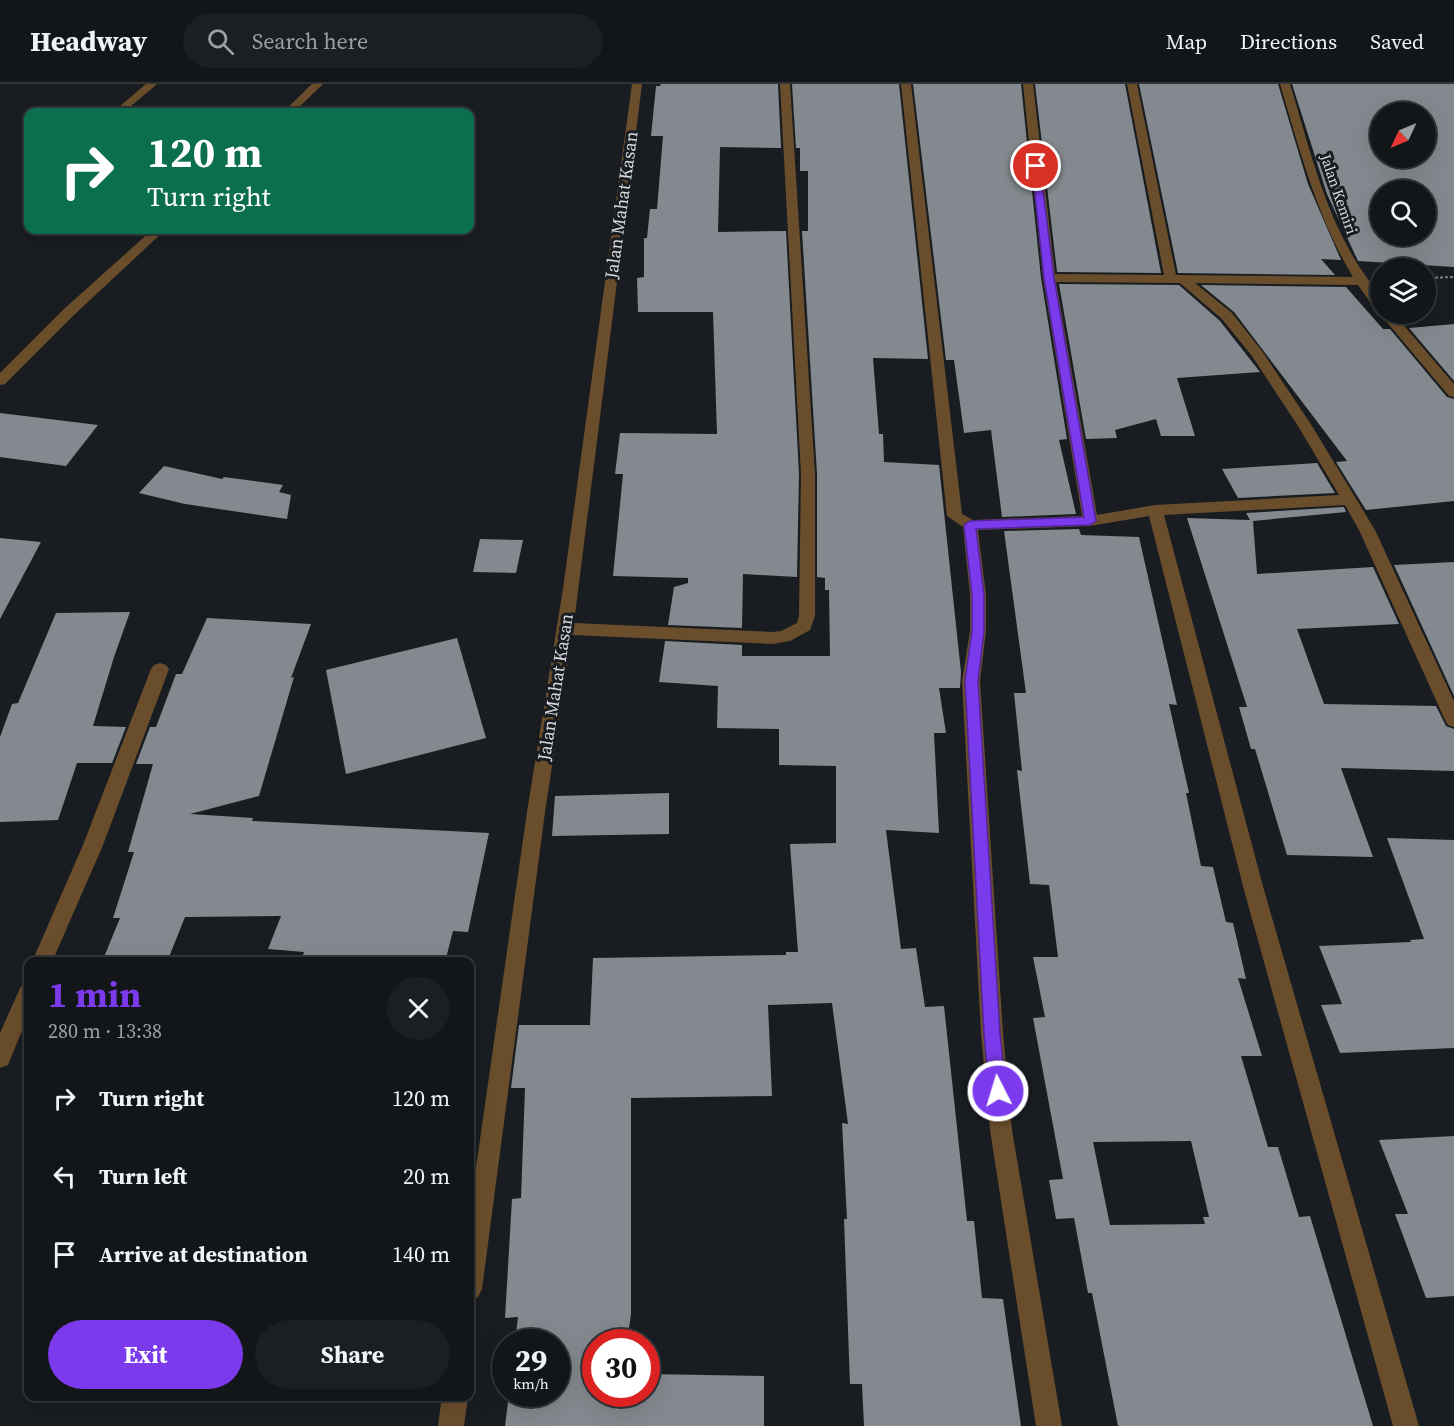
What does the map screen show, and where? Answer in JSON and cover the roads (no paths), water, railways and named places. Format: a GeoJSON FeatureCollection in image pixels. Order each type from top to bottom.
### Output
{"type":"FeatureCollection","features":[{"type":"Feature","properties":{"kind":"street"},"geometry":{"type":"LineString","coordinates":[[123,108],[152,84]]}},
{"type":"Feature","properties":{"kind":"street"},"geometry":{"type":"LineString","coordinates":[[292,108],[318,84]]}},
{"type":"Feature","properties":{"kind":"street","name":"Jalan Mahat Kasan"},"geometry":{"type":"LineString","coordinates":[[474,1260],[536,812],[564,629],[637,84]]}},
{"type":"Feature","properties":{"kind":"street"},"geometry":{"type":"LineString","coordinates":[[564,629],[773,638],[784,637],[804,626],[807,616],[808,474],[785,84]]}},
{"type":"Feature","properties":{"kind":"street"},"geometry":{"type":"LineString","coordinates":[[906,84],[935,334],[937,377],[955,516],[970,525],[1090,521],[1155,510],[1348,501]]}},
{"type":"Feature","properties":{"kind":"street"},"geometry":{"type":"LineString","coordinates":[[1028,84],[1049,278],[1090,521]]}},
{"type":"Feature","properties":{"kind":"street"},"geometry":{"type":"LineString","coordinates":[[1132,84],[1178,280],[1227,315],[1257,354],[1305,426],[1367,530],[1454,720]]}},
{"type":"Feature","properties":{"kind":"street","name":"Jalan Kemiri"},"geometry":{"type":"LineString","coordinates":[[1286,84],[1329,225],[1359,281],[1370,294]]}},
{"type":"Feature","properties":{"kind":"street"},"geometry":{"type":"LineString","coordinates":[[0,381],[77,304],[155,234]]}},
{"type":"Feature","properties":{"kind":"street"},"geometry":{"type":"LineString","coordinates":[[1049,278],[1359,281]]}},
{"type":"Feature","properties":{"kind":"street"},"geometry":{"type":"LineString","coordinates":[[1395,324],[1454,393]]}},
{"type":"Feature","properties":{"kind":"street"},"geometry":{"type":"LineString","coordinates":[[1155,510],[1257,901],[1406,1426]]}},
{"type":"Feature","properties":{"kind":"street"},"geometry":{"type":"LineString","coordinates":[[970,525],[978,595],[978,631],[971,681],[992,1033],[1001,1130],[1049,1426]]}},
{"type":"Feature","properties":{"kind":"street"},"geometry":{"type":"LineString","coordinates":[[44,957],[93,845],[160,669]]}},
{"type":"Feature","properties":{"kind":"street"},"geometry":{"type":"LineString","coordinates":[[0,1058],[24,1002]]}},
{"type":"Feature","properties":{"kind":"street"},"geometry":{"type":"LineString","coordinates":[[451,1426],[454,1401]]}}]}
